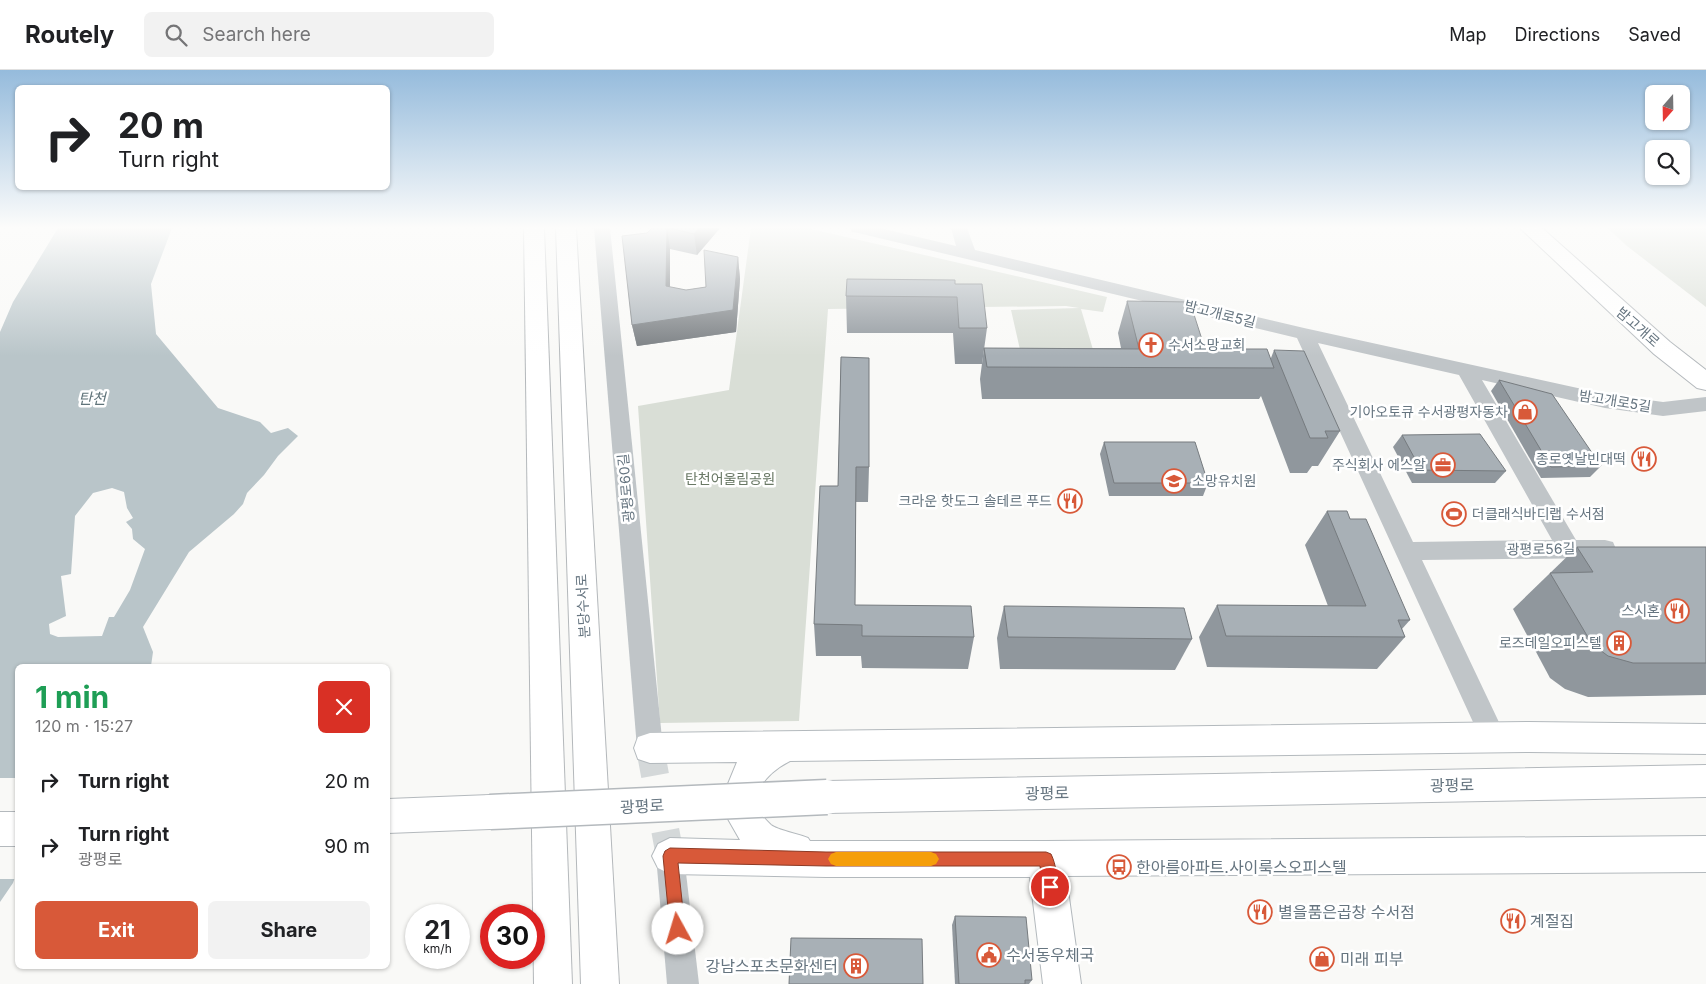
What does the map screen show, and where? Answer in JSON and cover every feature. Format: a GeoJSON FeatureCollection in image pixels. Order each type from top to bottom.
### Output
{"type":"FeatureCollection","features":[{"type":"Feature","properties":{"kind":"main road"},"geometry":{"type":"LineString","coordinates":[[535,271],[553,984]]}},
{"type":"Feature","properties":{"kind":"main road","name":"분당수서로"},"geometry":{"type":"LineString","coordinates":[[568,271],[600,984]]}},
{"type":"Feature","properties":{"kind":"main road","name":"밤고개로"},"geometry":{"type":"LineString","coordinates":[[1576,271],[1634,324],[1706,382]]}},
{"type":"Feature","properties":{"kind":"main road"},"geometry":{"type":"LineString","coordinates":[[650,748],[1493,737],[1706,739]]}},
{"type":"Feature","properties":{"kind":"main road"},"geometry":{"type":"LineString","coordinates":[[788,746],[765,757],[749,772],[740,796],[745,819],[762,841],[826,859]]}},
{"type":"Feature","properties":{"kind":"main road","name":"광평로"},"geometry":{"type":"LineString","coordinates":[[390,816],[827,797],[1706,781]]}},
{"type":"Feature","properties":{"kind":"main road"},"geometry":{"type":"LineString","coordinates":[[0,829],[15,829]]}},
{"type":"Feature","properties":{"kind":"main road"},"geometry":{"type":"LineString","coordinates":[[670,856],[826,859],[1046,859],[1706,854]]}},
{"type":"Feature","properties":{"kind":"main road"},"geometry":{"type":"LineString","coordinates":[[1046,859],[1062,984]]}},
{"type":"Feature","properties":{"kind":"street","name":"광평로60길"},"geometry":{"type":"LineString","coordinates":[[606,271],[650,748]]}},
{"type":"Feature","properties":{"kind":"street","name":"밤고개로5길"},"geometry":{"type":"LineString","coordinates":[[1040,271],[1304,334],[1605,401],[1663,409],[1706,404]]}},
{"type":"Feature","properties":{"kind":"street"},"geometry":{"type":"LineString","coordinates":[[1304,334],[1493,737]]}},
{"type":"Feature","properties":{"kind":"street"},"geometry":{"type":"LineString","coordinates":[[1466,370],[1569,549]]}},
{"type":"Feature","properties":{"kind":"street","name":"광평로56길"},"geometry":{"type":"LineString","coordinates":[[1406,551],[1628,548]]}},
{"type":"Feature","properties":{"kind":"street"},"geometry":{"type":"LineString","coordinates":[[670,856],[683,984]]}},
{"type":"Feature","properties":{"kind":"green space","name":"탄천어울림공원"},"geometry":{"type":"Polygon","coordinates":[[[745,271],[992,271],[1107,297],[1103,312],[1081,309],[1094,353],[1021,354],[1011,310],[1079,308],[1066,306],[828,309],[799,721],[660,723],[638,406],[729,390],[745,271]]]}},
{"type":"Feature","properties":{"kind":"green space"},"geometry":{"type":"Polygon","coordinates":[[[1659,271],[1706,271],[1706,307],[1659,271]]]}},
{"type":"Feature","properties":{"kind":"water","name":"탄천"},"geometry":{"type":"Polygon","coordinates":[[[32,271],[156,271],[151,284],[156,334],[218,408],[260,422],[271,433],[288,428],[298,436],[278,456],[247,493],[243,504],[234,514],[189,552],[143,627],[153,652],[151,664],[15,664],[15,877],[0,902],[0,332],[13,302],[32,271]],[[112,488],[93,493],[75,516],[71,574],[61,576],[66,616],[49,624],[50,634],[58,637],[102,636],[109,617],[114,617],[130,590],[145,549],[133,539],[132,529],[126,522],[133,518],[127,508],[124,492],[112,488]]]}},
{"type":"Feature","properties":{"kind":"pier"},"geometry":{"type":"Polygon","coordinates":[[[0,778],[15,778],[15,879],[0,879],[0,778]]]}},
{"type":"Feature","properties":{"kind":"building"},"geometry":{"type":"Polygon","coordinates":[[[626,271],[666,271],[666,286],[686,290],[706,287],[705,271],[737,271],[733,310],[632,325],[626,271]]]}},
{"type":"Feature","properties":{"kind":"building"},"geometry":{"type":"Polygon","coordinates":[[[847,279],[955,280],[955,284],[982,284],[987,328],[959,328],[957,297],[846,296],[847,279]]]}},
{"type":"Feature","properties":{"kind":"building"},"geometry":{"type":"Polygon","coordinates":[[[1127,301],[1190,302],[1205,349],[1267,349],[1274,368],[987,367],[984,348],[1139,349],[1127,301]]]}},
{"type":"Feature","properties":{"kind":"building"},"geometry":{"type":"Polygon","coordinates":[[[1274,350],[1304,351],[1340,431],[1325,431],[1328,438],[1310,438],[1274,350]]]}},
{"type":"Feature","properties":{"kind":"building"},"geometry":{"type":"Polygon","coordinates":[[[841,357],[869,358],[869,467],[856,467],[855,605],[971,606],[974,637],[862,636],[862,625],[814,624],[820,486],[838,486],[841,357]]]}},
{"type":"Feature","properties":{"kind":"building"},"geometry":{"type":"Polygon","coordinates":[[[1499,380],[1552,394],[1601,466],[1551,467],[1499,380]]]}},
{"type":"Feature","properties":{"kind":"building"},"geometry":{"type":"Polygon","coordinates":[[[1480,434],[1506,471],[1421,470],[1402,435],[1480,434]]]}},
{"type":"Feature","properties":{"kind":"building"},"geometry":{"type":"Polygon","coordinates":[[[1104,442],[1195,442],[1208,483],[1114,483],[1104,442]]]}},
{"type":"Feature","properties":{"kind":"building"},"geometry":{"type":"Polygon","coordinates":[[[1327,511],[1347,511],[1350,519],[1366,519],[1410,620],[1398,620],[1405,637],[1226,636],[1217,605],[1366,606],[1327,511]]]}},
{"type":"Feature","properties":{"kind":"building"},"geometry":{"type":"Polygon","coordinates":[[[1577,547],[1706,547],[1706,663],[1633,663],[1608,656],[1592,644],[1550,573],[1593,572],[1577,547]]]}},
{"type":"Feature","properties":{"kind":"building"},"geometry":{"type":"Polygon","coordinates":[[[1004,606],[1184,608],[1192,639],[1008,637],[1004,606]]]}},
{"type":"Feature","properties":{"kind":"building","name":"수서동우체국"},"geometry":{"type":"Polygon","coordinates":[[[955,916],[1026,917],[1032,980],[1025,980],[1025,984],[959,984],[955,916]]]}},
{"type":"Feature","properties":{"kind":"building","name":"강남스포츠문화센터"},"geometry":{"type":"Polygon","coordinates":[[[791,938],[922,939],[923,984],[789,984],[791,938]]]}},
{"type":"Feature","properties":{"kind":"tunnel"},"geometry":{"type":"LineString","coordinates":[[650,748],[670,856]]}},
{"type":"Feature","properties":{"kind":"slow traffic"},"geometry":{"type":"LineString","coordinates":[[836,859],[931,859]]}},
{"type":"Feature","properties":{"kind":"place","name":"수서소망교회"},"geometry":{"type":"Point","coordinates":[1151,345]}},
{"type":"Feature","properties":{"kind":"place","name":"기아오토큐 수서광평자동차"},"geometry":{"type":"Point","coordinates":[1525,412]}},
{"type":"Feature","properties":{"kind":"place","name":"종로옛날빈대떡"},"geometry":{"type":"Point","coordinates":[1644,459]}},
{"type":"Feature","properties":{"kind":"place","name":"주식회사 에스알"},"geometry":{"type":"Point","coordinates":[1443,465]}},
{"type":"Feature","properties":{"kind":"place","name":"소망유치원"},"geometry":{"type":"Point","coordinates":[1174,481]}},
{"type":"Feature","properties":{"kind":"place","name":"크라운 핫도그 솔테르 푸드"},"geometry":{"type":"Point","coordinates":[1070,501]}},
{"type":"Feature","properties":{"kind":"place","name":"더클래식바디랩 수서점"},"geometry":{"type":"Point","coordinates":[1454,514]}},
{"type":"Feature","properties":{"kind":"place","name":"스시혼"},"geometry":{"type":"Point","coordinates":[1677,611]}},
{"type":"Feature","properties":{"kind":"place","name":"로즈데일오피스텔"},"geometry":{"type":"Point","coordinates":[1619,643]}},
{"type":"Feature","properties":{"kind":"place","name":"한아름아파트.사이룩스오피스텔"},"geometry":{"type":"Point","coordinates":[1119,867]}},
{"type":"Feature","properties":{"kind":"place","name":"별을품은곱창 수서점"},"geometry":{"type":"Point","coordinates":[1260,912]}},
{"type":"Feature","properties":{"kind":"place","name":"계절집"},"geometry":{"type":"Point","coordinates":[1513,921]}},
{"type":"Feature","properties":{"kind":"place","name":"수서동우체국"},"geometry":{"type":"Point","coordinates":[989,955]}},
{"type":"Feature","properties":{"kind":"place","name":"미래 피부"},"geometry":{"type":"Point","coordinates":[1322,959]}},
{"type":"Feature","properties":{"kind":"place","name":"강남스포츠문화센터"},"geometry":{"type":"Point","coordinates":[856,966]}},
{"type":"Feature","properties":{"kind":"route"},"geometry":{"type":"LineString","coordinates":[[678,929],[670,856],[826,859],[1046,859],[1050,887]]}}]}
